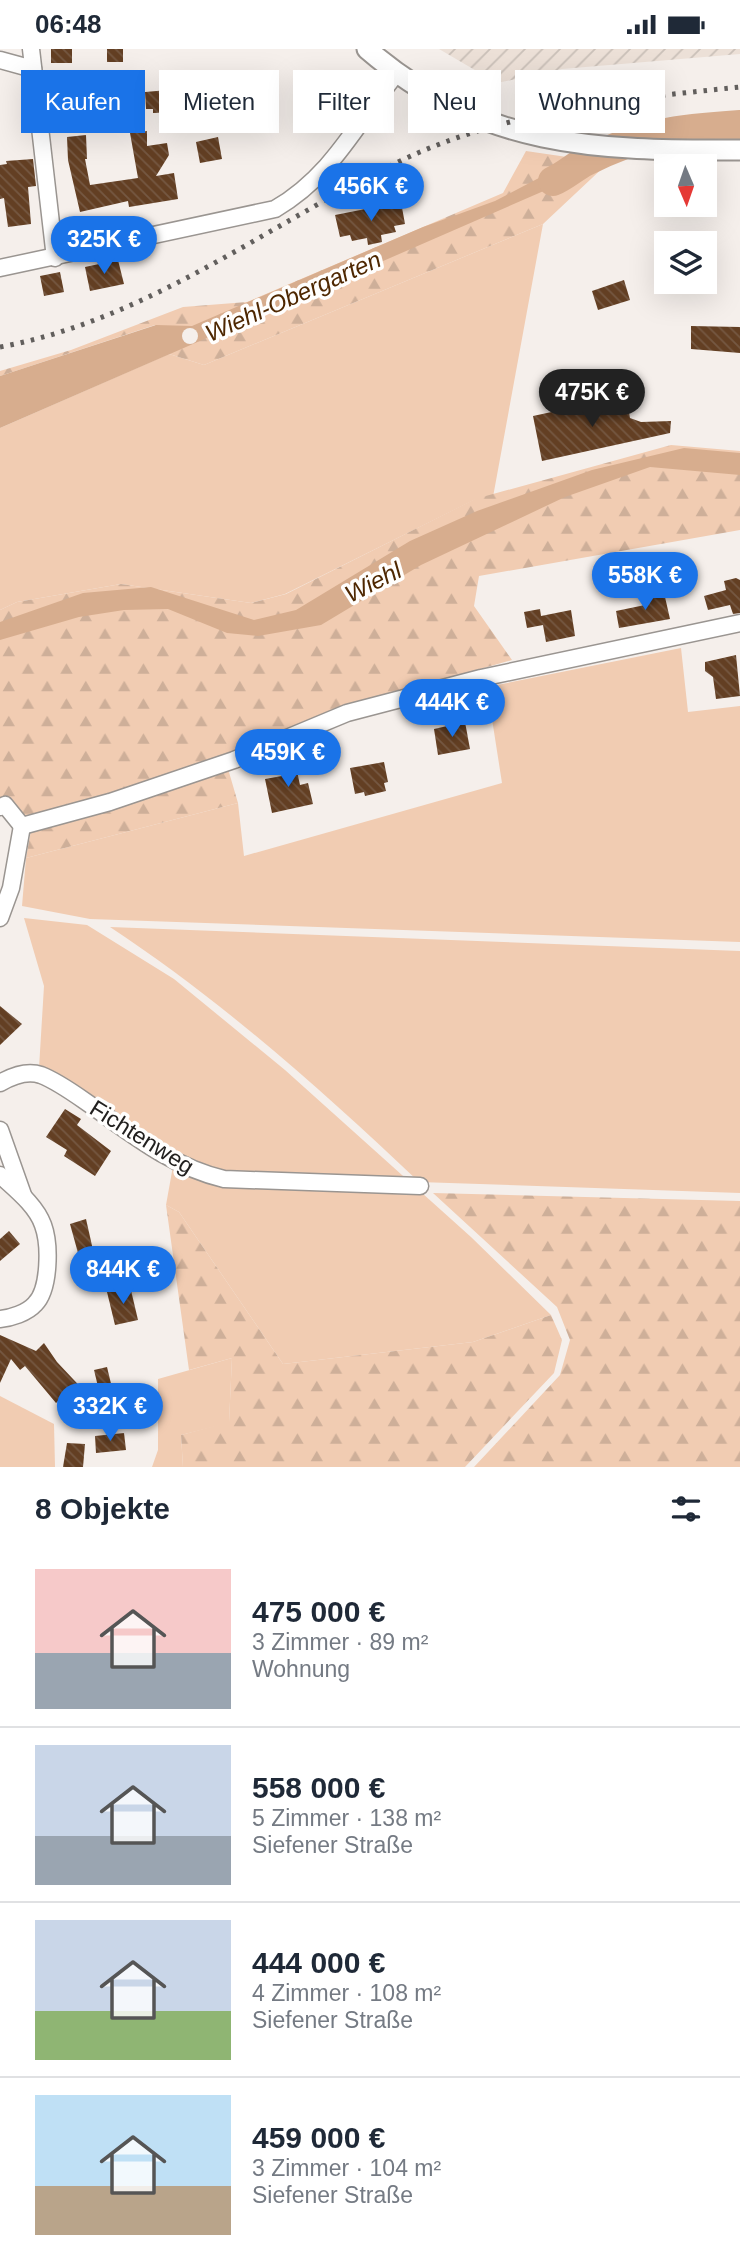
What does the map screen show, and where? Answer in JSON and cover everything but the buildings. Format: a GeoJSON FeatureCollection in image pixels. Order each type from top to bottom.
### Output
{"type":"FeatureCollection","features":[{"type":"Feature","properties":{"kind":"street"},"geometry":{"type":"LineString","coordinates":[[31,49],[55,258]]}},
{"type":"Feature","properties":{"kind":"street"},"geometry":{"type":"LineString","coordinates":[[368,49],[396,74],[440,100],[496,126],[523,135],[639,149],[740,150]]}},
{"type":"Feature","properties":{"kind":"street"},"geometry":{"type":"LineString","coordinates":[[0,60],[33,69]]}},
{"type":"Feature","properties":{"kind":"street"},"geometry":{"type":"LineString","coordinates":[[0,268],[275,209],[301,194],[324,172],[396,74]]}},
{"type":"Feature","properties":{"kind":"street"},"geometry":{"type":"LineString","coordinates":[[22,826],[110,802],[234,760],[347,713],[481,678],[740,623]]}},
{"type":"Feature","properties":{"kind":"street"},"geometry":{"type":"LineString","coordinates":[[0,807],[5,805],[22,826],[10,888],[0,918]]}},
{"type":"Feature","properties":{"kind":"street","name":"Fichtenweg"},"geometry":{"type":"LineString","coordinates":[[0,1083],[15,1075],[39,1074],[70,1091],[172,1161],[201,1174],[224,1179],[419,1186]]}},
{"type":"Feature","properties":{"kind":"street"},"geometry":{"type":"LineString","coordinates":[[0,1130],[23,1195]]}},
{"type":"Feature","properties":{"kind":"street"},"geometry":{"type":"LineString","coordinates":[[0,1175],[23,1195],[43,1224],[48,1270],[36,1304],[13,1318],[0,1319]]}},
{"type":"Feature","properties":{"kind":"shaded area"},"geometry":{"type":"Polygon","coordinates":[[[439,49],[740,49],[740,54],[557,70],[515,70],[515,79],[501,82],[501,70],[475,70],[439,49]]]}},
{"type":"Feature","properties":{"kind":"green space"},"geometry":{"type":"Polygon","coordinates":[[[526,151],[608,163],[543,224],[204,365],[169,354],[155,325],[0,376],[0,371],[71,350],[183,307],[247,302],[503,193],[526,151]]]}},
{"type":"Feature","properties":{"kind":"green space"},"geometry":{"type":"Polygon","coordinates":[[[543,224],[493,497],[474,500],[285,594],[251,603],[121,584],[17,602],[0,610],[0,428],[169,354],[204,365],[543,224]]]}},
{"type":"Feature","properties":{"kind":"green space"},"geometry":{"type":"Polygon","coordinates":[[[671,445],[740,451],[740,530],[479,576],[474,606],[512,660],[340,709],[224,755],[238,803],[26,858],[32,825],[12,799],[0,797],[0,610],[17,602],[121,584],[251,603],[286,594],[475,499],[671,445]]]}},
{"type":"Feature","properties":{"kind":"green space"},"geometry":{"type":"Polygon","coordinates":[[[681,648],[688,712],[740,706],[740,942],[90,919],[22,906],[26,858],[238,803],[244,856],[502,783],[487,687],[681,648]]]}},
{"type":"Feature","properties":{"kind":"green space"},"geometry":{"type":"Polygon","coordinates":[[[24,918],[87,925],[174,979],[285,1070],[471,1237],[551,1315],[473,1342],[283,1364],[179,1212],[166,1205],[173,1166],[39,1068],[44,986],[24,918]]]}},
{"type":"Feature","properties":{"kind":"green space"},"geometry":{"type":"Polygon","coordinates":[[[110,927],[740,951],[740,1193],[419,1182],[270,1048],[192,985],[110,927]]]}},
{"type":"Feature","properties":{"kind":"green space"},"geometry":{"type":"Polygon","coordinates":[[[433,1193],[740,1201],[740,1467],[474,1467],[560,1375],[570,1340],[557,1307],[433,1193]]]}},
{"type":"Feature","properties":{"kind":"green space"},"geometry":{"type":"Polygon","coordinates":[[[166,1205],[179,1212],[283,1364],[473,1342],[551,1315],[562,1340],[554,1373],[465,1467],[183,1467],[181,1435],[229,1422],[232,1358],[189,1370],[166,1205]]]}},
{"type":"Feature","properties":{"kind":"green space"},"geometry":{"type":"Polygon","coordinates":[[[232,1358],[229,1423],[181,1435],[183,1467],[152,1467],[158,1450],[158,1379],[232,1358]]]}},
{"type":"Feature","properties":{"kind":"green space"},"geometry":{"type":"Polygon","coordinates":[[[0,1396],[54,1424],[55,1467],[0,1467],[0,1396]]]}},
{"type":"Feature","properties":{"kind":"water"},"geometry":{"type":"Polygon","coordinates":[[[740,113],[740,135],[623,135],[665,133],[665,118],[740,113]]]}},
{"type":"Feature","properties":{"kind":"water"},"geometry":{"type":"Polygon","coordinates":[[[575,159],[608,163],[0,428],[0,376],[156,325],[192,326],[423,227],[495,201],[575,159]]]}},
{"type":"Feature","properties":{"kind":"water","name":"Wiehl"},"geometry":{"type":"Polygon","coordinates":[[[684,448],[740,453],[740,475],[650,467],[565,497],[421,565],[321,625],[258,636],[227,633],[168,609],[124,610],[79,617],[0,640],[0,622],[83,593],[151,587],[254,620],[296,610],[410,541],[477,511],[592,470],[684,448]]]}},
{"type":"Feature","properties":{"kind":"pier"},"geometry":{"type":"Polygon","coordinates":[[[190,328],[196,330],[196,342],[190,344],[184,342],[182,336],[184,330],[190,328]]]}},
{"type":"Feature","properties":{"kind":"waterway","name":"Wiehl-Obergarten"},"geometry":{"type":"LineString","coordinates":[[553,181],[586,161],[643,138],[698,128],[740,125]]}},
{"type":"Feature","properties":{"kind":"railway"},"geometry":{"type":"LineString","coordinates":[[0,347],[54,334],[155,294],[347,188],[436,145],[521,119],[564,110],[740,87]]}}]}
